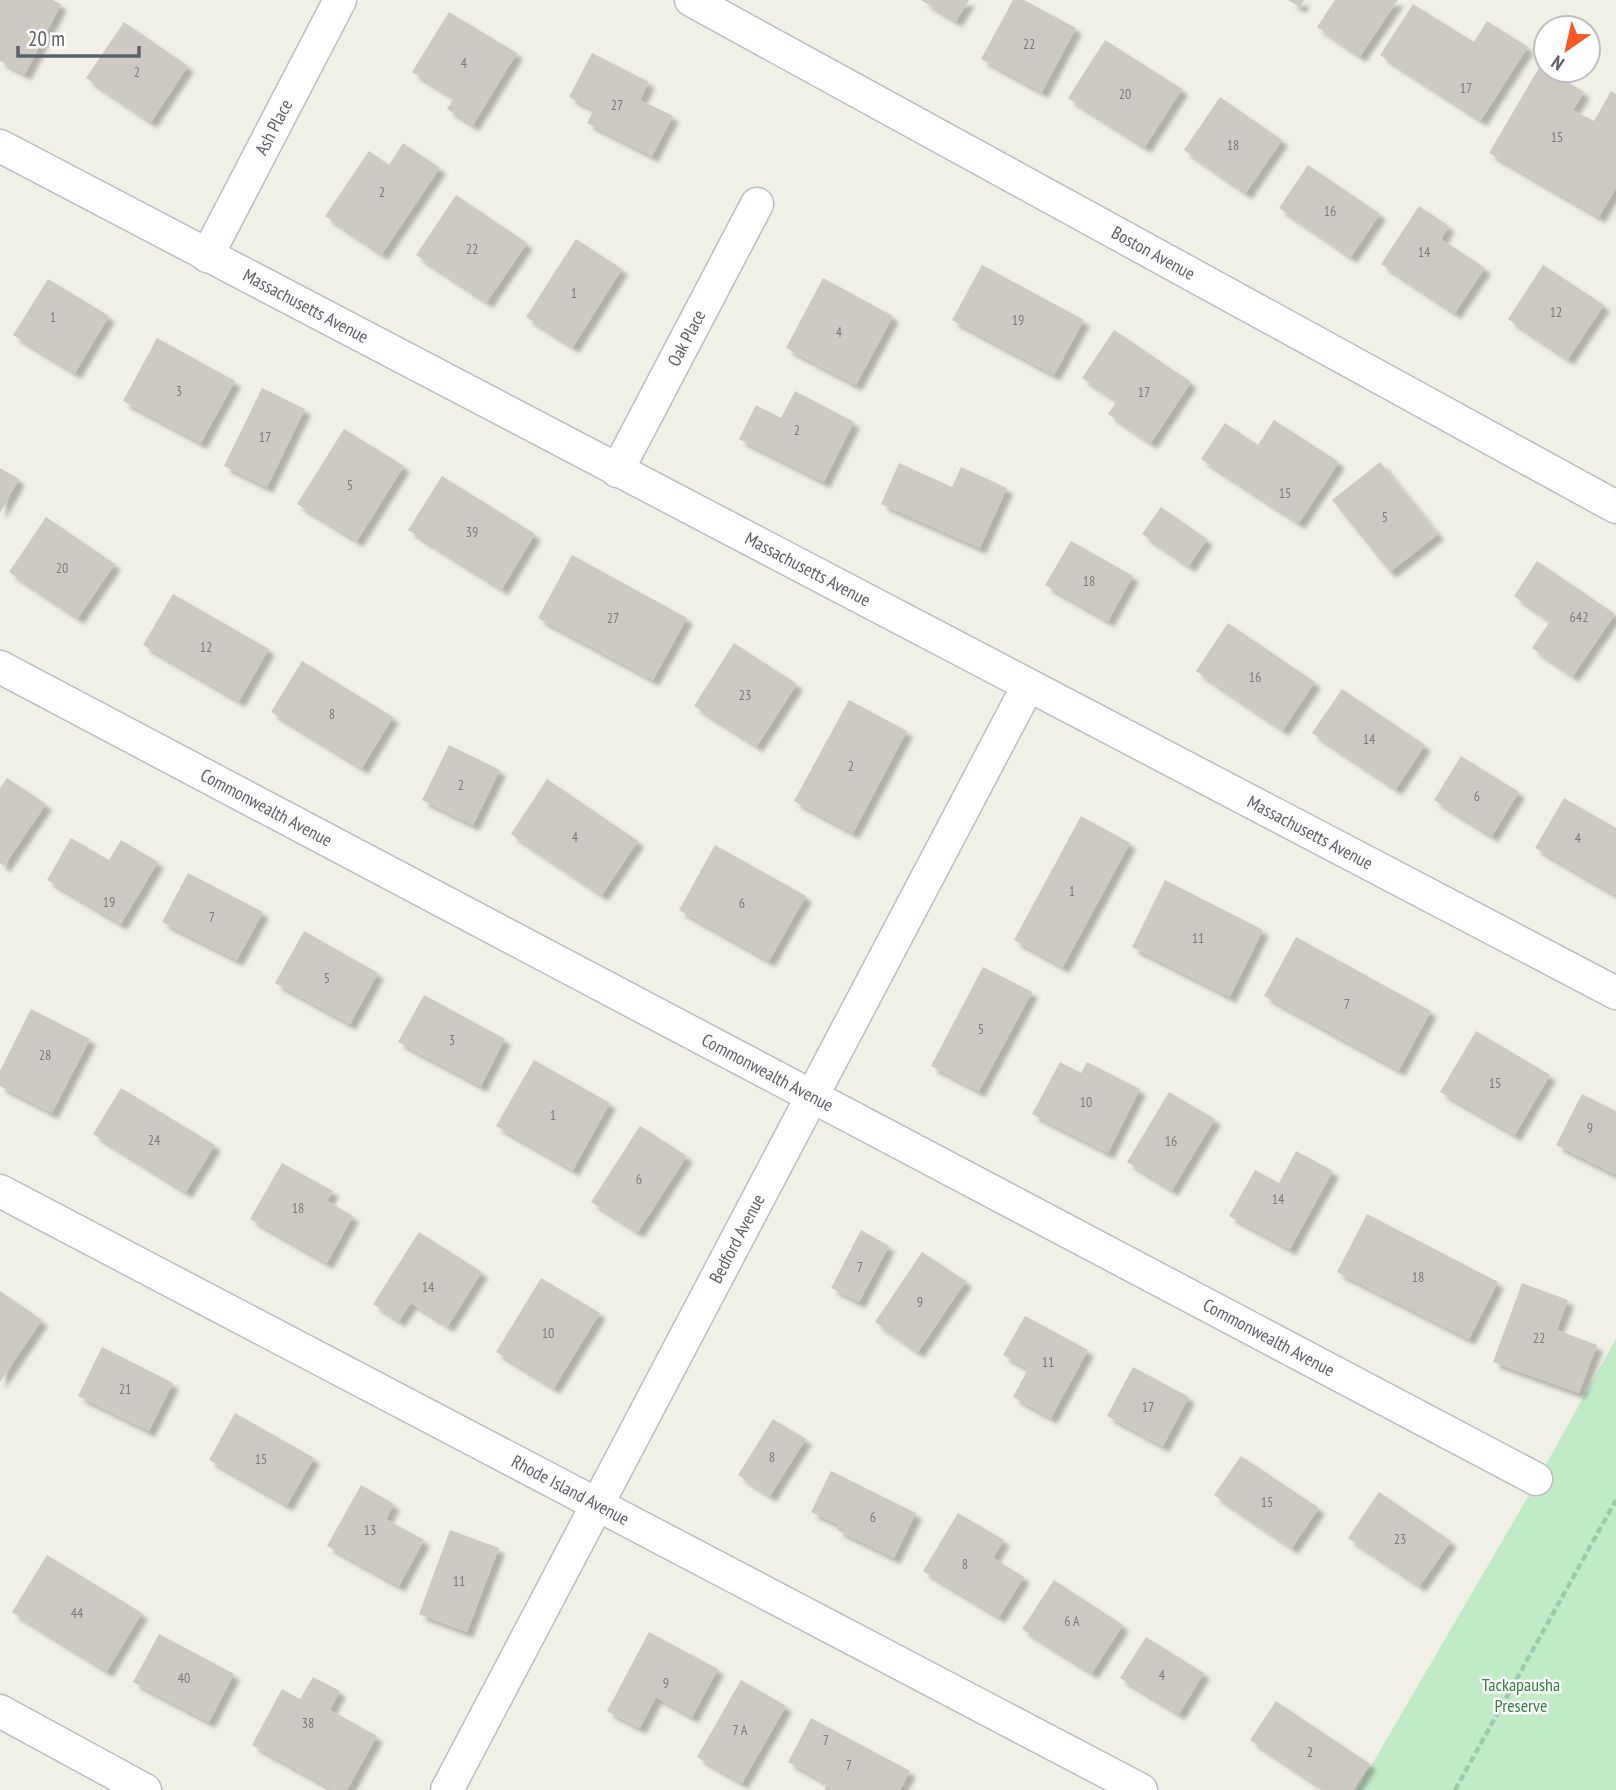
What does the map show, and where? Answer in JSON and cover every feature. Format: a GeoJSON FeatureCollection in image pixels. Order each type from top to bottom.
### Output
{"type":"FeatureCollection","features":[{"type":"Feature","properties":{"kind":"street","name":"Ash Place"},"geometry":{"type":"LineString","coordinates":[[207,256],[340,0]]}},
{"type":"Feature","properties":{"kind":"street","name":"Boston Avenue"},"geometry":{"type":"LineString","coordinates":[[691,0],[1616,507]]}},
{"type":"Feature","properties":{"kind":"street","name":"Massachusetts Avenue"},"geometry":{"type":"LineString","coordinates":[[0,146],[1616,993]]}},
{"type":"Feature","properties":{"kind":"street","name":"Oak Place"},"geometry":{"type":"LineString","coordinates":[[617,471],[757,204]]}},
{"type":"Feature","properties":{"kind":"street","name":"Commonwealth Avenue"},"geometry":{"type":"LineString","coordinates":[[0,667],[1536,1479]]}},
{"type":"Feature","properties":{"kind":"street","name":"Bedford Avenue"},"geometry":{"type":"LineString","coordinates":[[447,1790],[1028,686]]}},
{"type":"Feature","properties":{"kind":"street","name":"Rhode Island Avenue"},"geometry":{"type":"LineString","coordinates":[[0,1191],[1141,1790]]}},
{"type":"Feature","properties":{"kind":"street"},"geometry":{"type":"LineString","coordinates":[[0,1711],[145,1790]]}},
{"type":"Feature","properties":{"kind":"path"},"geometry":{"type":"LineString","coordinates":[[1455,1790],[1616,1500]]}},
{"type":"Feature","properties":{"kind":"green space","name":"Tackapausha Preserve"},"geometry":{"type":"Polygon","coordinates":[[[1616,1339],[1616,1790],[1357,1790],[1522,1507],[1616,1339]]]}},
{"type":"Feature","properties":{"kind":"building"},"geometry":{"type":"Polygon","coordinates":[[[0,0],[53,0],[61,4],[25,74],[0,61],[0,0]]]}},
{"type":"Feature","properties":{"kind":"building"},"geometry":{"type":"Polygon","coordinates":[[[921,0],[969,0],[956,21],[921,0]]]}},
{"type":"Feature","properties":{"kind":"building"},"geometry":{"type":"Polygon","coordinates":[[[1013,0],[1024,0],[1076,28],[1042,92],[981,59],[1013,0]]]}},
{"type":"Feature","properties":{"kind":"building"},"geometry":{"type":"Polygon","coordinates":[[[1288,0],[1304,0],[1300,7],[1288,0]]]}},
{"type":"Feature","properties":{"kind":"building"},"geometry":{"type":"Polygon","coordinates":[[[1335,0],[1398,0],[1360,56],[1317,27],[1335,0]]]}},
{"type":"Feature","properties":{"kind":"building"},"geometry":{"type":"Polygon","coordinates":[[[1413,4],[1474,42],[1487,21],[1528,47],[1481,120],[1380,55],[1413,4]]]}},
{"type":"Feature","properties":{"kind":"building"},"geometry":{"type":"Polygon","coordinates":[[[449,12],[517,53],[473,125],[447,109],[454,98],[412,72],[449,12]]]}},
{"type":"Feature","properties":{"kind":"building"},"geometry":{"type":"Polygon","coordinates":[[[124,22],[188,66],[151,122],[86,78],[124,22]]]}},
{"type":"Feature","properties":{"kind":"building"},"geometry":{"type":"Polygon","coordinates":[[[1105,40],[1182,89],[1145,147],[1068,98],[1105,40]]]}},
{"type":"Feature","properties":{"kind":"building"},"geometry":{"type":"Polygon","coordinates":[[[592,53],[649,82],[640,100],[673,116],[652,156],[587,123],[594,110],[569,97],[592,53]]]}},
{"type":"Feature","properties":{"kind":"building"},"geometry":{"type":"Polygon","coordinates":[[[1532,80],[1532,84],[1570,84],[1584,92],[1573,110],[1594,121],[1611,91],[1616,94],[1616,188],[1599,217],[1489,153],[1532,80]]]}},
{"type":"Feature","properties":{"kind":"building"},"geometry":{"type":"Polygon","coordinates":[[[1220,97],[1282,140],[1246,193],[1184,150],[1220,97]]]}},
{"type":"Feature","properties":{"kind":"building"},"geometry":{"type":"Polygon","coordinates":[[[403,143],[440,168],[382,254],[325,216],[369,151],[389,165],[403,143]]]}},
{"type":"Feature","properties":{"kind":"building"},"geometry":{"type":"Polygon","coordinates":[[[1308,165],[1380,214],[1351,257],[1279,208],[1308,165]]]}},
{"type":"Feature","properties":{"kind":"building"},"geometry":{"type":"Polygon","coordinates":[[[456,195],[527,243],[487,302],[416,255],[456,195]]]}},
{"type":"Feature","properties":{"kind":"building"},"geometry":{"type":"Polygon","coordinates":[[[1419,206],[1449,226],[1441,239],[1485,268],[1455,313],[1381,264],[1419,206]]]}},
{"type":"Feature","properties":{"kind":"building"},"geometry":{"type":"Polygon","coordinates":[[[576,239],[622,269],[573,347],[526,317],[576,239]]]}},
{"type":"Feature","properties":{"kind":"building"},"geometry":{"type":"Polygon","coordinates":[[[982,265],[1084,320],[1054,375],[952,320],[982,265]]]}},
{"type":"Feature","properties":{"kind":"building"},"geometry":{"type":"Polygon","coordinates":[[[1543,265],[1604,305],[1568,359],[1508,319],[1543,265]]]}},
{"type":"Feature","properties":{"kind":"building"},"geometry":{"type":"Polygon","coordinates":[[[823,278],[893,316],[856,385],[786,348],[823,278]]]}},
{"type":"Feature","properties":{"kind":"building"},"geometry":{"type":"Polygon","coordinates":[[[48,279],[109,316],[75,373],[13,335],[48,279]]]}},
{"type":"Feature","properties":{"kind":"building"},"geometry":{"type":"Polygon","coordinates":[[[1114,330],[1191,382],[1151,443],[1108,414],[1117,401],[1082,378],[1114,330]]]}},
{"type":"Feature","properties":{"kind":"building"},"geometry":{"type":"Polygon","coordinates":[[[157,338],[235,381],[201,443],[123,401],[157,338]]]}},
{"type":"Feature","properties":{"kind":"building"},"geometry":{"type":"Polygon","coordinates":[[[262,388],[305,409],[267,487],[224,466],[262,388]]]}},
{"type":"Feature","properties":{"kind":"building"},"geometry":{"type":"Polygon","coordinates":[[[795,391],[854,422],[824,482],[739,439],[756,405],[781,418],[795,391]]]}},
{"type":"Feature","properties":{"kind":"building"},"geometry":{"type":"Polygon","coordinates":[[[1274,420],[1339,462],[1299,523],[1201,459],[1225,423],[1258,445],[1274,420]]]}},
{"type":"Feature","properties":{"kind":"building"},"geometry":{"type":"Polygon","coordinates":[[[344,429],[404,466],[357,541],[297,504],[344,429]]]}},
{"type":"Feature","properties":{"kind":"building"},"geometry":{"type":"Polygon","coordinates":[[[1380,462],[1438,534],[1390,572],[1332,500],[1380,462]]]}},
{"type":"Feature","properties":{"kind":"building"},"geometry":{"type":"Polygon","coordinates":[[[899,463],[952,487],[961,467],[1007,488],[980,548],[881,504],[899,463]]]}},
{"type":"Feature","properties":{"kind":"building"},"geometry":{"type":"Polygon","coordinates":[[[0,468],[19,479],[0,513],[0,468]]]}},
{"type":"Feature","properties":{"kind":"building"},"geometry":{"type":"Polygon","coordinates":[[[442,476],[535,534],[502,589],[408,530],[442,476]]]}},
{"type":"Feature","properties":{"kind":"building"},"geometry":{"type":"Polygon","coordinates":[[[1161,507],[1207,539],[1189,566],[1142,534],[1161,507]]]}},
{"type":"Feature","properties":{"kind":"building"},"geometry":{"type":"Polygon","coordinates":[[[46,517],[115,564],[78,618],[9,572],[46,517]]]}},
{"type":"Feature","properties":{"kind":"building"},"geometry":{"type":"Polygon","coordinates":[[[1071,541],[1133,576],[1108,621],[1045,585],[1071,541]]]}},
{"type":"Feature","properties":{"kind":"building"},"geometry":{"type":"Polygon","coordinates":[[[572,555],[687,618],[653,680],[538,618],[572,555]]]}},
{"type":"Feature","properties":{"kind":"building"},"geometry":{"type":"Polygon","coordinates":[[[1537,561],[1615,614],[1573,676],[1532,648],[1550,621],[1514,596],[1537,561]]]}},
{"type":"Feature","properties":{"kind":"building"},"geometry":{"type":"Polygon","coordinates":[[[173,594],[269,649],[239,701],[143,645],[173,594]]]}},
{"type":"Feature","properties":{"kind":"building"},"geometry":{"type":"Polygon","coordinates":[[[1228,623],[1315,682],[1283,730],[1196,671],[1228,623]]]}},
{"type":"Feature","properties":{"kind":"building"},"geometry":{"type":"Polygon","coordinates":[[[734,643],[797,684],[757,746],[694,706],[734,643]]]}},
{"type":"Feature","properties":{"kind":"building"},"geometry":{"type":"Polygon","coordinates":[[[302,661],[393,717],[362,768],[271,712],[302,661]]]}},
{"type":"Feature","properties":{"kind":"building"},"geometry":{"type":"Polygon","coordinates":[[[1342,689],[1425,745],[1396,789],[1312,733],[1342,689]]]}},
{"type":"Feature","properties":{"kind":"building"},"geometry":{"type":"Polygon","coordinates":[[[849,700],[907,731],[853,833],[794,801],[849,700]]]}},
{"type":"Feature","properties":{"kind":"building"},"geometry":{"type":"Polygon","coordinates":[[[449,745],[500,770],[473,825],[422,800],[449,745]]]}},
{"type":"Feature","properties":{"kind":"building"},"geometry":{"type":"Polygon","coordinates":[[[1461,756],[1519,792],[1492,836],[1434,800],[1461,756]]]}},
{"type":"Feature","properties":{"kind":"building"},"geometry":{"type":"Polygon","coordinates":[[[7,778],[46,804],[4,866],[0,863],[0,788],[7,778]]]}},
{"type":"Feature","properties":{"kind":"building"},"geometry":{"type":"Polygon","coordinates":[[[547,779],[638,841],[602,895],[511,834],[547,779]]]}},
{"type":"Feature","properties":{"kind":"building"},"geometry":{"type":"Polygon","coordinates":[[[1564,798],[1616,828],[1616,895],[1535,848],[1564,798]]]}},
{"type":"Feature","properties":{"kind":"building"},"geometry":{"type":"Polygon","coordinates":[[[1081,816],[1130,843],[1063,967],[1014,940],[1081,816]]]}},
{"type":"Feature","properties":{"kind":"building"},"geometry":{"type":"Polygon","coordinates":[[[71,838],[109,860],[121,840],[158,862],[121,924],[47,880],[71,838]]]}},
{"type":"Feature","properties":{"kind":"building"},"geometry":{"type":"Polygon","coordinates":[[[715,845],[806,896],[769,961],[679,910],[715,845]]]}},
{"type":"Feature","properties":{"kind":"building"},"geometry":{"type":"Polygon","coordinates":[[[188,873],[263,912],[237,960],[162,922],[188,873]]]}},
{"type":"Feature","properties":{"kind":"building"},"geometry":{"type":"Polygon","coordinates":[[[1165,880],[1263,930],[1230,997],[1132,947],[1165,880]]]}},
{"type":"Feature","properties":{"kind":"building"},"geometry":{"type":"Polygon","coordinates":[[[304,931],[378,973],[350,1024],[275,983],[304,931]]]}},
{"type":"Feature","properties":{"kind":"building"},"geometry":{"type":"Polygon","coordinates":[[[1296,937],[1431,1011],[1399,1070],[1264,996],[1296,937]]]}},
{"type":"Feature","properties":{"kind":"building"},"geometry":{"type":"Polygon","coordinates":[[[983,967],[1032,992],[979,1091],[931,1066],[983,967]]]}},
{"type":"Feature","properties":{"kind":"building"},"geometry":{"type":"Polygon","coordinates":[[[424,995],[505,1039],[481,1086],[398,1042],[424,995]]]}},
{"type":"Feature","properties":{"kind":"building"},"geometry":{"type":"Polygon","coordinates":[[[31,1009],[90,1039],[52,1113],[0,1086],[0,1071],[31,1009]]]}},
{"type":"Feature","properties":{"kind":"building"},"geometry":{"type":"Polygon","coordinates":[[[1476,1031],[1550,1075],[1515,1135],[1440,1092],[1476,1031]]]}},
{"type":"Feature","properties":{"kind":"building"},"geometry":{"type":"Polygon","coordinates":[[[534,1060],[610,1103],[573,1170],[496,1126],[534,1060]]]}},
{"type":"Feature","properties":{"kind":"building"},"geometry":{"type":"Polygon","coordinates":[[[1060,1062],[1081,1073],[1087,1062],[1140,1089],[1108,1153],[1032,1114],[1060,1062]]]}},
{"type":"Feature","properties":{"kind":"building"},"geometry":{"type":"Polygon","coordinates":[[[121,1088],[215,1145],[186,1192],[93,1134],[121,1088]]]}},
{"type":"Feature","properties":{"kind":"building"},"geometry":{"type":"Polygon","coordinates":[[[1169,1092],[1215,1119],[1172,1190],[1127,1162],[1169,1092]]]}},
{"type":"Feature","properties":{"kind":"building"},"geometry":{"type":"Polygon","coordinates":[[[1582,1094],[1616,1111],[1616,1175],[1556,1145],[1582,1094]]]}},
{"type":"Feature","properties":{"kind":"building"},"geometry":{"type":"Polygon","coordinates":[[[640,1126],[687,1156],[638,1232],[591,1202],[640,1126]]]}},
{"type":"Feature","properties":{"kind":"building"},"geometry":{"type":"Polygon","coordinates":[[[1296,1151],[1333,1171],[1290,1249],[1229,1216],[1255,1170],[1279,1183],[1296,1151]]]}},
{"type":"Feature","properties":{"kind":"building"},"geometry":{"type":"Polygon","coordinates":[[[282,1163],[333,1191],[327,1201],[353,1216],[327,1263],[250,1219],[282,1163]]]}},
{"type":"Feature","properties":{"kind":"building"},"geometry":{"type":"Polygon","coordinates":[[[1367,1214],[1498,1282],[1469,1339],[1337,1272],[1367,1214]]]}},
{"type":"Feature","properties":{"kind":"building"},"geometry":{"type":"Polygon","coordinates":[[[861,1230],[889,1246],[859,1302],[831,1288],[861,1230]]]}},
{"type":"Feature","properties":{"kind":"building"},"geometry":{"type":"Polygon","coordinates":[[[419,1232],[482,1272],[448,1326],[411,1303],[399,1321],[373,1304],[419,1232]]]}},
{"type":"Feature","properties":{"kind":"building"},"geometry":{"type":"Polygon","coordinates":[[[922,1252],[966,1281],[918,1352],[875,1322],[922,1252]]]}},
{"type":"Feature","properties":{"kind":"building"},"geometry":{"type":"Polygon","coordinates":[[[541,1278],[600,1313],[554,1388],[496,1352],[541,1278]]]}},
{"type":"Feature","properties":{"kind":"building"},"geometry":{"type":"Polygon","coordinates":[[[1522,1283],[1568,1300],[1557,1330],[1597,1345],[1579,1393],[1493,1362],[1522,1283]]]}},
{"type":"Feature","properties":{"kind":"building"},"geometry":{"type":"Polygon","coordinates":[[[0,1291],[42,1320],[0,1382],[0,1291]]]}},
{"type":"Feature","properties":{"kind":"building"},"geometry":{"type":"Polygon","coordinates":[[[1025,1316],[1088,1350],[1051,1418],[1013,1397],[1028,1369],[1003,1355],[1025,1316]]]}},
{"type":"Feature","properties":{"kind":"building"},"geometry":{"type":"Polygon","coordinates":[[[102,1347],[173,1383],[149,1431],[78,1396],[102,1347]]]}},
{"type":"Feature","properties":{"kind":"building"},"geometry":{"type":"Polygon","coordinates":[[[1133,1367],[1189,1397],[1163,1446],[1107,1416],[1133,1367]]]}},
{"type":"Feature","properties":{"kind":"building"},"geometry":{"type":"Polygon","coordinates":[[[235,1413],[314,1458],[287,1505],[209,1460],[235,1413]]]}},
{"type":"Feature","properties":{"kind":"building"},"geometry":{"type":"Polygon","coordinates":[[[773,1419],[806,1439],[770,1496],[738,1475],[773,1419]]]}},
{"type":"Feature","properties":{"kind":"building"},"geometry":{"type":"Polygon","coordinates":[[[1241,1456],[1319,1508],[1292,1548],[1214,1495],[1241,1456]]]}},
{"type":"Feature","properties":{"kind":"building"},"geometry":{"type":"Polygon","coordinates":[[[831,1471],[916,1513],[894,1558],[837,1530],[839,1525],[811,1512],[831,1471]]]}},
{"type":"Feature","properties":{"kind":"building"},"geometry":{"type":"Polygon","coordinates":[[[361,1485],[394,1504],[386,1519],[424,1540],[399,1586],[327,1546],[361,1485]]]}},
{"type":"Feature","properties":{"kind":"building"},"geometry":{"type":"Polygon","coordinates":[[[1379,1492],[1451,1541],[1420,1586],[1348,1538],[1379,1492]]]}},
{"type":"Feature","properties":{"kind":"building"},"geometry":{"type":"Polygon","coordinates":[[[958,1513],[1004,1540],[993,1558],[1024,1577],[999,1617],[923,1571],[958,1513]]]}},
{"type":"Feature","properties":{"kind":"building"},"geometry":{"type":"Polygon","coordinates":[[[450,1530],[499,1548],[467,1632],[419,1614],[450,1530]]]}},
{"type":"Feature","properties":{"kind":"building"},"geometry":{"type":"Polygon","coordinates":[[[47,1555],[142,1613],[107,1671],[12,1612],[47,1555]]]}},
{"type":"Feature","properties":{"kind":"building"},"geometry":{"type":"Polygon","coordinates":[[[1054,1580],[1123,1625],[1092,1673],[1022,1629],[1054,1580]]]}},
{"type":"Feature","properties":{"kind":"building"},"geometry":{"type":"Polygon","coordinates":[[[649,1632],[718,1669],[692,1717],[656,1697],[640,1728],[607,1711],[649,1632]]]}},
{"type":"Feature","properties":{"kind":"building"},"geometry":{"type":"Polygon","coordinates":[[[159,1634],[234,1674],[209,1722],[133,1682],[159,1634]]]}},
{"type":"Feature","properties":{"kind":"building"},"geometry":{"type":"Polygon","coordinates":[[[1146,1637],[1204,1673],[1179,1714],[1120,1678],[1146,1637]]]}},
{"type":"Feature","properties":{"kind":"building"},"geometry":{"type":"Polygon","coordinates":[[[313,1677],[340,1691],[330,1710],[377,1736],[347,1790],[334,1790],[252,1745],[282,1689],[300,1699],[313,1677]]]}},
{"type":"Feature","properties":{"kind":"building"},"geometry":{"type":"Polygon","coordinates":[[[741,1680],[786,1706],[742,1783],[697,1757],[741,1680]]]}},
{"type":"Feature","properties":{"kind":"building"},"geometry":{"type":"Polygon","coordinates":[[[1276,1701],[1370,1764],[1353,1790],[1325,1790],[1250,1740],[1276,1701]]]}},
{"type":"Feature","properties":{"kind":"building"},"geometry":{"type":"Polygon","coordinates":[[[811,1718],[910,1771],[900,1790],[824,1790],[827,1783],[788,1762],[811,1718]]]}}]}
